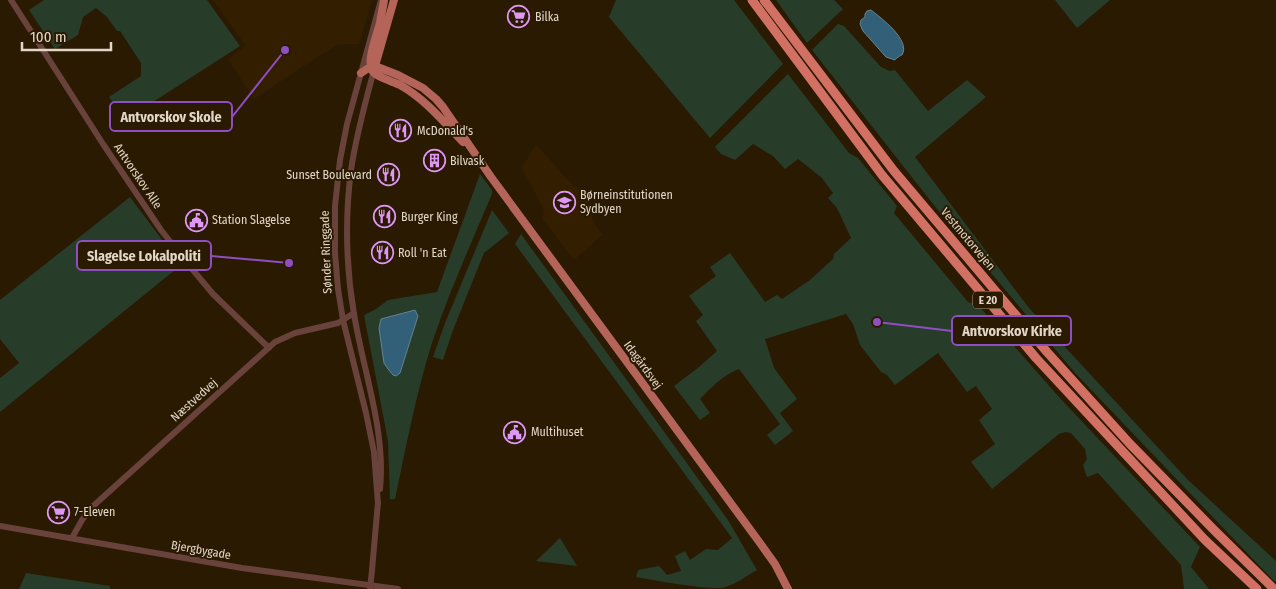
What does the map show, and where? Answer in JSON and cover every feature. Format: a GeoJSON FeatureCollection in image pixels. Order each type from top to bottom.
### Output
{"type":"FeatureCollection","features":[{"type":"Feature","properties":{"kind":"highway","name":"Vestmotorvejen"},"geometry":{"type":"LineString","coordinates":[[752,0],[882,174],[1036,358],[1205,540],[1257,589]]}},
{"type":"Feature","properties":{"kind":"highway","name":"Vestmotorvejen"},"geometry":{"type":"LineString","coordinates":[[764,0],[894,171],[1047,352],[1130,444],[1274,589]]}},
{"type":"Feature","properties":{"kind":"main road"},"geometry":{"type":"LineString","coordinates":[[361,73],[373,69],[370,60],[382,0]]}},
{"type":"Feature","properties":{"kind":"main road","name":"Sønder Ringgade"},"geometry":{"type":"LineString","coordinates":[[373,69],[394,0]]}},
{"type":"Feature","properties":{"kind":"main road","name":"Idagårdsvej"},"geometry":{"type":"LineString","coordinates":[[373,69],[398,75],[411,81],[436,99],[447,112],[508,201],[760,542],[775,564],[788,589]]}},
{"type":"Feature","properties":{"kind":"street","name":"Antvorskov Alle"},"geometry":{"type":"LineString","coordinates":[[10,0],[160,230],[213,294],[269,348]]}},
{"type":"Feature","properties":{"kind":"street","name":"Sønder Ringgade"},"geometry":{"type":"LineString","coordinates":[[378,504],[374,452],[343,320],[338,290],[335,253],[335,206],[340,160],[347,124],[382,0]]}},
{"type":"Feature","properties":{"kind":"street","name":"Sønder Ringgade"},"geometry":{"type":"LineString","coordinates":[[370,589],[381,478],[380,452],[377,426],[354,313],[349,271],[348,210],[351,171],[373,69]]}},
{"type":"Feature","properties":{"kind":"street","name":"Næstvedvej"},"geometry":{"type":"LineString","coordinates":[[72,538],[91,508],[277,341],[295,332],[343,320],[354,313]]}},
{"type":"Feature","properties":{"kind":"street","name":"Bjergbygade"},"geometry":{"type":"LineString","coordinates":[[0,526],[234,567],[398,589]]}},
{"type":"Feature","properties":{"kind":"shaded area"},"geometry":{"type":"Polygon","coordinates":[[[213,0],[372,0],[359,44],[337,45],[254,99],[228,59],[246,46],[213,0]]]}},
{"type":"Feature","properties":{"kind":"shaded area","name":"Børneinstitutionen Sydbyen"},"geometry":{"type":"Polygon","coordinates":[[[536,144],[572,185],[584,189],[593,221],[602,235],[574,260],[542,218],[544,210],[523,170],[523,166],[536,144]]]}},
{"type":"Feature","properties":{"kind":"green space"},"geometry":{"type":"Polygon","coordinates":[[[44,0],[207,0],[240,46],[125,120],[109,97],[141,76],[141,63],[120,31],[117,31],[107,17],[96,8],[83,17],[78,35],[55,49],[29,10],[44,0]]]}},
{"type":"Feature","properties":{"kind":"green space"},"geometry":{"type":"Polygon","coordinates":[[[616,0],[734,0],[783,64],[710,138],[609,17],[616,0]]]}},
{"type":"Feature","properties":{"kind":"green space"},"geometry":{"type":"Polygon","coordinates":[[[776,0],[834,0],[843,9],[807,43],[776,0]]]}},
{"type":"Feature","properties":{"kind":"green space"},"geometry":{"type":"Polygon","coordinates":[[[1055,0],[1110,0],[1077,28],[1055,0]]]}},
{"type":"Feature","properties":{"kind":"green space"},"geometry":{"type":"Polygon","coordinates":[[[838,24],[844,26],[881,67],[890,71],[895,70],[928,111],[967,80],[986,97],[915,157],[1029,308],[1188,480],[1276,561],[1276,581],[1076,374],[933,204],[812,50],[838,24]]]}},
{"type":"Feature","properties":{"kind":"green space"},"geometry":{"type":"Polygon","coordinates":[[[788,74],[849,153],[858,158],[897,206],[894,213],[968,302],[978,305],[1059,397],[1200,547],[1191,567],[1209,589],[1184,589],[1181,565],[1098,473],[1087,477],[1083,465],[1087,459],[1085,449],[1071,433],[1059,434],[992,489],[971,462],[995,444],[979,420],[992,409],[976,386],[967,392],[938,353],[895,385],[887,375],[881,372],[860,345],[853,324],[846,314],[765,339],[774,368],[797,399],[780,413],[793,431],[775,445],[767,435],[780,424],[739,369],[723,378],[700,399],[710,413],[700,420],[674,386],[717,351],[696,321],[703,315],[689,296],[716,276],[710,267],[730,253],[765,302],[777,295],[782,299],[810,280],[833,259],[834,254],[851,238],[837,208],[828,198],[833,193],[822,178],[798,159],[785,169],[773,156],[753,144],[735,160],[721,154],[715,147],[788,74]]]}},
{"type":"Feature","properties":{"kind":"green space"},"geometry":{"type":"Polygon","coordinates":[[[480,174],[492,190],[492,194],[432,343],[416,401],[395,499],[390,499],[388,441],[364,315],[388,300],[437,292],[480,174]]]}},
{"type":"Feature","properties":{"kind":"green space"},"geometry":{"type":"Polygon","coordinates":[[[130,197],[181,265],[0,412],[0,378],[19,363],[0,339],[0,300],[130,197]]]}},
{"type":"Feature","properties":{"kind":"green space"},"geometry":{"type":"Polygon","coordinates":[[[492,210],[509,233],[484,253],[443,360],[433,357],[445,323],[492,210]]]}},
{"type":"Feature","properties":{"kind":"green space"},"geometry":{"type":"Polygon","coordinates":[[[521,234],[728,520],[757,570],[736,583],[722,588],[668,583],[636,577],[638,570],[659,566],[667,575],[681,571],[675,556],[685,551],[690,560],[706,549],[718,550],[732,538],[515,244],[521,234]]]}},
{"type":"Feature","properties":{"kind":"green space"},"geometry":{"type":"Polygon","coordinates":[[[560,538],[577,566],[536,561],[560,538]]]}},
{"type":"Feature","properties":{"kind":"green space"},"geometry":{"type":"Polygon","coordinates":[[[26,573],[110,586],[110,589],[19,589],[26,573]]]}},
{"type":"Feature","properties":{"kind":"water"},"geometry":{"type":"Polygon","coordinates":[[[871,10],[899,36],[904,49],[902,55],[895,60],[886,57],[863,31],[860,24],[861,20],[865,17],[867,11],[871,10]]]}},
{"type":"Feature","properties":{"kind":"water"},"geometry":{"type":"Polygon","coordinates":[[[415,310],[418,316],[400,373],[396,376],[393,375],[384,363],[379,328],[381,319],[415,310]]]}},
{"type":"Feature","properties":{"kind":"place","name":"Bilka"},"geometry":{"type":"Point","coordinates":[519,17]}},
{"type":"Feature","properties":{"kind":"place","name":"Antvorskov Skole"},"geometry":{"type":"Point","coordinates":[285,50]}},
{"type":"Feature","properties":{"kind":"place","name":"McDonald's"},"geometry":{"type":"Point","coordinates":[401,131]}},
{"type":"Feature","properties":{"kind":"place","name":"Bilvask"},"geometry":{"type":"Point","coordinates":[434,161]}},
{"type":"Feature","properties":{"kind":"place","name":"Sunset Boulevard"},"geometry":{"type":"Point","coordinates":[388,175]}},
{"type":"Feature","properties":{"kind":"place","name":"Børneinstitutionen Sydbyen"},"geometry":{"type":"Point","coordinates":[564,202]}},
{"type":"Feature","properties":{"kind":"place","name":"Burger King"},"geometry":{"type":"Point","coordinates":[385,217]}},
{"type":"Feature","properties":{"kind":"place","name":"Station Slagelse"},"geometry":{"type":"Point","coordinates":[196,220]}},
{"type":"Feature","properties":{"kind":"place","name":"Roll 'n Eat"},"geometry":{"type":"Point","coordinates":[382,253]}},
{"type":"Feature","properties":{"kind":"place","name":"Slagelse Lokalpoliti"},"geometry":{"type":"Point","coordinates":[289,263]}},
{"type":"Feature","properties":{"kind":"place","name":"Antvorskov Kirke"},"geometry":{"type":"Point","coordinates":[877,322]}},
{"type":"Feature","properties":{"kind":"place","name":"Multihuset"},"geometry":{"type":"Point","coordinates":[515,432]}},
{"type":"Feature","properties":{"kind":"place","name":"7-Eleven"},"geometry":{"type":"Point","coordinates":[58,512]}}]}
